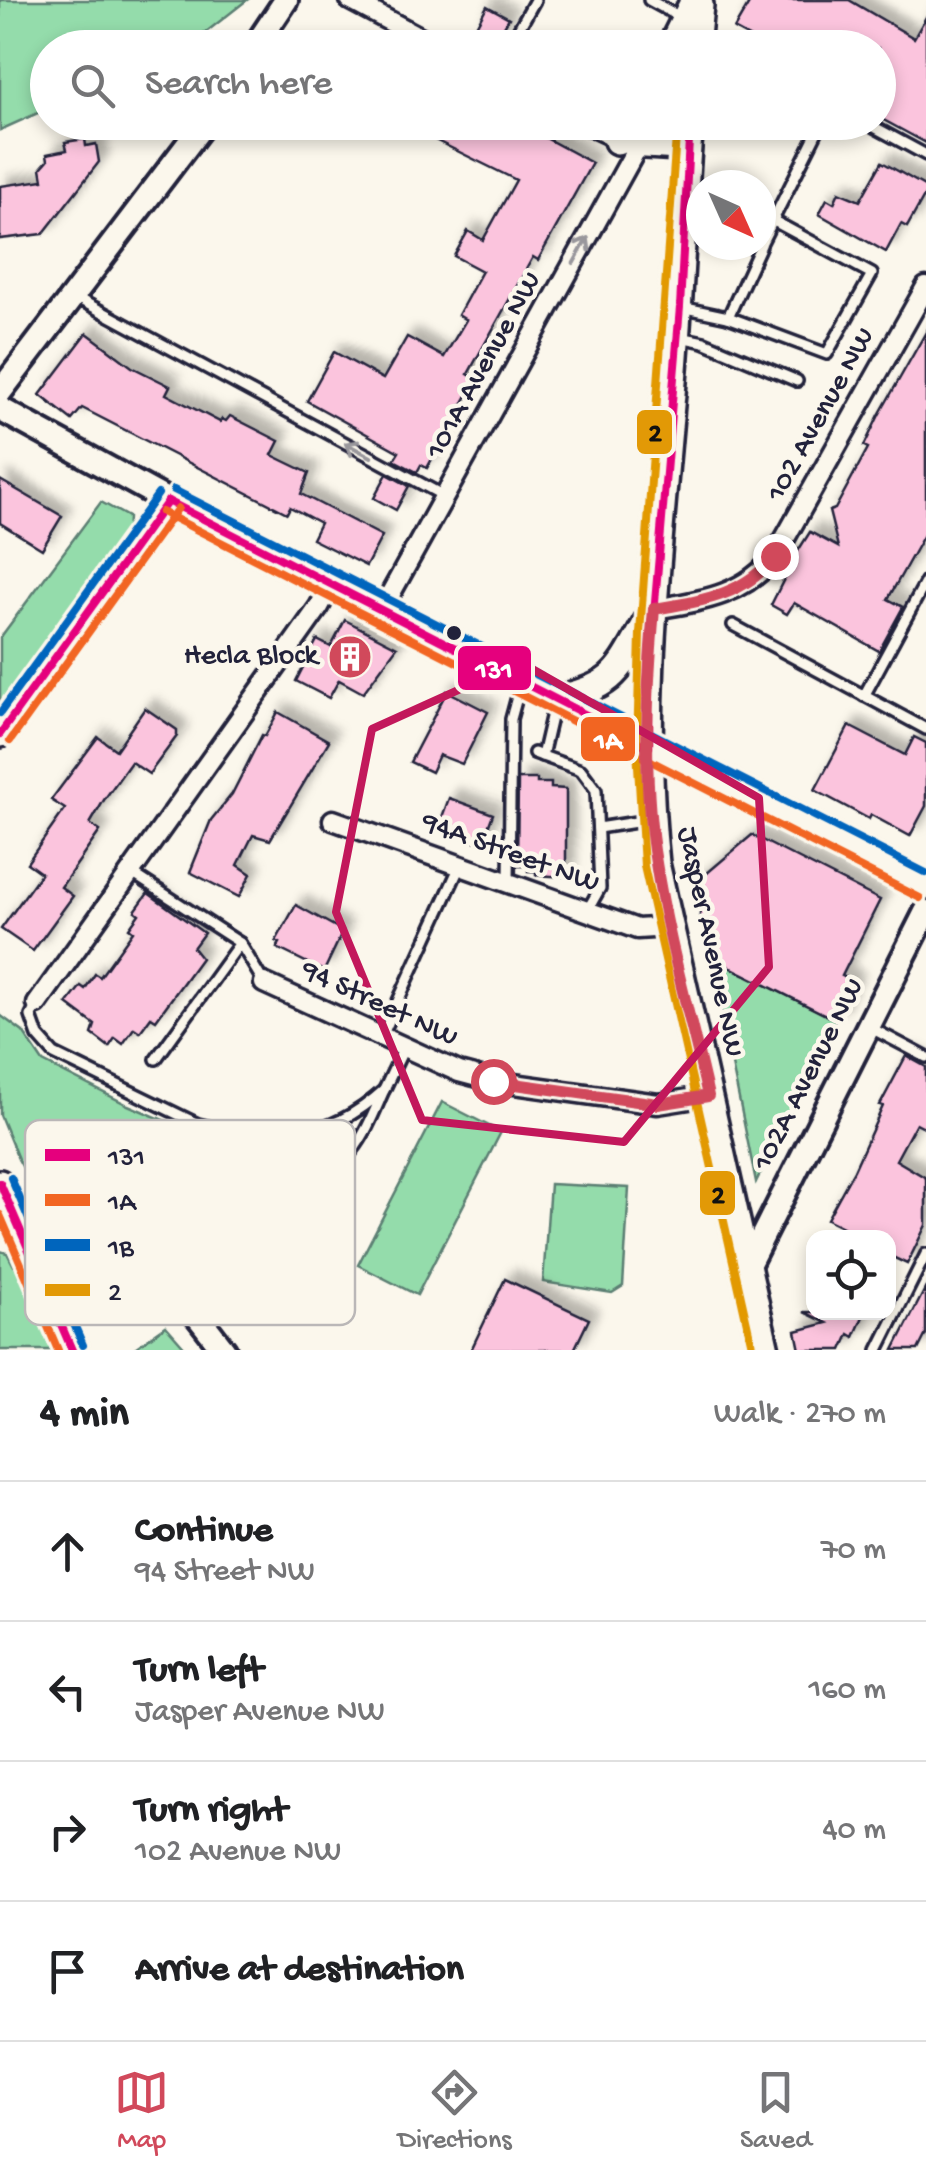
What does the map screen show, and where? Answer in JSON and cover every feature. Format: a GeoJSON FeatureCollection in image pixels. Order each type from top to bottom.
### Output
{"type":"FeatureCollection","features":[{"type":"Feature","properties":{"kind":"main road","name":"Jasper Avenue NW"},"geometry":{"type":"LineString","coordinates":[[688,140],[678,336],[648,685],[651,820],[656,863],[766,1350]]}},
{"type":"Feature","properties":{"kind":"main road"},"geometry":{"type":"LineString","coordinates":[[0,734],[168,501],[650,747]]}},
{"type":"Feature","properties":{"kind":"main road"},"geometry":{"type":"LineString","coordinates":[[555,698],[590,691],[607,682],[620,668],[654,609]]}},
{"type":"Feature","properties":{"kind":"main road"},"geometry":{"type":"LineString","coordinates":[[0,1183],[25,1240]]}},
{"type":"Feature","properties":{"kind":"main road"},"geometry":{"type":"LineString","coordinates":[[62,1325],[72,1350]]}},
{"type":"Feature","properties":{"kind":"street"},"geometry":{"type":"LineString","coordinates":[[266,30],[286,0]]}},
{"type":"Feature","properties":{"kind":"street"},"geometry":{"type":"LineString","coordinates":[[350,0],[406,30]]}},
{"type":"Feature","properties":{"kind":"street"},"geometry":{"type":"LineString","coordinates":[[0,392],[192,140]]}},
{"type":"Feature","properties":{"kind":"street","name":"101A Avenue NW"},"geometry":{"type":"LineString","coordinates":[[381,610],[444,496],[625,140]]}},
{"type":"Feature","properties":{"kind":"street"},"geometry":{"type":"LineString","coordinates":[[640,140],[687,151]]}},
{"type":"Feature","properties":{"kind":"street","name":"102 Avenue NW"},"geometry":{"type":"LineString","coordinates":[[654,609],[721,596],[762,574],[926,287]]}},
{"type":"Feature","properties":{"kind":"street"},"geometry":{"type":"LineString","coordinates":[[0,408],[168,501]]}},
{"type":"Feature","properties":{"kind":"street"},"geometry":{"type":"LineString","coordinates":[[36,1004],[320,607],[331,585]]}},
{"type":"Feature","properties":{"kind":"street"},"geometry":{"type":"LineString","coordinates":[[650,747],[926,887]]}},
{"type":"Feature","properties":{"kind":"street","name":"94A Street NW"},"geometry":{"type":"LineString","coordinates":[[333,820],[637,929],[670,926]]}},
{"type":"Feature","properties":{"kind":"street","name":"102A Avenue NW"},"geometry":{"type":"LineString","coordinates":[[748,1266],[926,912]]}},
{"type":"Feature","properties":{"kind":"street","name":"94 Street NW"},"geometry":{"type":"LineString","coordinates":[[264,983],[459,1072],[493,1081],[658,1104],[708,1096]]}},
{"type":"Feature","properties":{"kind":"street"},"geometry":{"type":"LineString","coordinates":[[203,1325],[224,1350]]}},
{"type":"Feature","properties":{"kind":"lane"},"geometry":{"type":"LineString","coordinates":[[518,30],[535,0]]}},
{"type":"Feature","properties":{"kind":"lane"},"geometry":{"type":"LineString","coordinates":[[649,0],[695,19]]}},
{"type":"Feature","properties":{"kind":"lane"},"geometry":{"type":"LineString","coordinates":[[896,139],[926,155]]}},
{"type":"Feature","properties":{"kind":"lane"},"geometry":{"type":"LineString","coordinates":[[776,212],[813,140]]}},
{"type":"Feature","properties":{"kind":"lane"},"geometry":{"type":"LineString","coordinates":[[680,307],[728,317],[827,354],[872,274],[776,222]]}},
{"type":"Feature","properties":{"kind":"lane"},"geometry":{"type":"LineString","coordinates":[[728,317],[754,260]]}},
{"type":"Feature","properties":{"kind":"lane"},"geometry":{"type":"LineString","coordinates":[[75,297],[444,496]]}},
{"type":"Feature","properties":{"kind":"lane"},"geometry":{"type":"LineString","coordinates":[[678,336],[704,342],[797,381]]}},
{"type":"Feature","properties":{"kind":"lane"},"geometry":{"type":"LineString","coordinates":[[864,696],[926,582]]}},
{"type":"Feature","properties":{"kind":"lane"},"geometry":{"type":"LineString","coordinates":[[733,625],[926,728]]}},
{"type":"Feature","properties":{"kind":"lane"},"geometry":{"type":"LineString","coordinates":[[508,883],[511,720],[521,681]]}},
{"type":"Feature","properties":{"kind":"lane"},"geometry":{"type":"LineString","coordinates":[[555,698],[538,754],[581,770],[596,790],[600,888],[586,911]]}},
{"type":"Feature","properties":{"kind":"lane"},"geometry":{"type":"LineString","coordinates":[[598,828],[651,820]]}},
{"type":"Feature","properties":{"kind":"lane"},"geometry":{"type":"LineString","coordinates":[[381,1037],[460,866]]}},
{"type":"Feature","properties":{"kind":"lane"},"geometry":{"type":"LineString","coordinates":[[132,873],[240,943],[264,983]]}},
{"type":"Feature","properties":{"kind":"lane"},"geometry":{"type":"LineString","coordinates":[[156,1059],[240,943]]}},
{"type":"Feature","properties":{"kind":"lane"},"geometry":{"type":"LineString","coordinates":[[36,1004],[31,1016],[38,1036],[54,1054],[190,1120]]}},
{"type":"Feature","properties":{"kind":"lane"},"geometry":{"type":"LineString","coordinates":[[868,1026],[926,1057]]}},
{"type":"Feature","properties":{"kind":"lane"},"geometry":{"type":"LineString","coordinates":[[355,1149],[404,1048]]}},
{"type":"Feature","properties":{"kind":"lane"},"geometry":{"type":"LineString","coordinates":[[343,1120],[384,1090]]}},
{"type":"Feature","properties":{"kind":"lane"},"geometry":{"type":"LineString","coordinates":[[878,1350],[926,1254]]}},
{"type":"Feature","properties":{"kind":"highlighted area"},"geometry":{"type":"Polygon","coordinates":[[[520,662],[759,798],[769,967],[624,1142],[422,1120],[336,912],[372,729],[520,662]]]}},
{"type":"Feature","properties":{"kind":"green space"},"geometry":{"type":"Polygon","coordinates":[[[0,0],[247,0],[209,30],[30,30],[30,117],[0,130],[0,0]]]}},
{"type":"Feature","properties":{"kind":"green space"},"geometry":{"type":"Polygon","coordinates":[[[101,502],[128,517],[127,539],[0,714],[0,638],[101,502]]]}},
{"type":"Feature","properties":{"kind":"green space"},"geometry":{"type":"Polygon","coordinates":[[[710,957],[836,1020],[756,1182],[710,957]]]}},
{"type":"Feature","properties":{"kind":"green space"},"geometry":{"type":"Polygon","coordinates":[[[0,1015],[23,1032],[43,1062],[163,1120],[25,1120],[25,1172],[0,1115],[0,1015]]]}},
{"type":"Feature","properties":{"kind":"green space"},"geometry":{"type":"Polygon","coordinates":[[[442,1102],[501,1132],[417,1295],[358,1265],[442,1102]]]}},
{"type":"Feature","properties":{"kind":"green space"},"geometry":{"type":"Polygon","coordinates":[[[550,1184],[629,1188],[623,1286],[612,1293],[543,1282],[550,1184]]]}},
{"type":"Feature","properties":{"kind":"green space"},"geometry":{"type":"Polygon","coordinates":[[[0,1251],[7,1253],[25,1277],[25,1325],[46,1325],[57,1350],[0,1350],[0,1251]]]}},
{"type":"Feature","properties":{"kind":"green space"},"geometry":{"type":"Polygon","coordinates":[[[166,1326],[187,1350],[132,1350],[166,1326]]]}},
{"type":"Feature","properties":{"kind":"building"},"geometry":{"type":"Polygon","coordinates":[[[751,0],[849,0],[914,38],[926,17],[926,143],[896,127],[896,30],[734,29],[751,0]]]}},
{"type":"Feature","properties":{"kind":"building"},"geometry":{"type":"Polygon","coordinates":[[[487,6],[509,18],[502,30],[474,30],[487,6]]]}},
{"type":"Feature","properties":{"kind":"building"},"geometry":{"type":"Polygon","coordinates":[[[85,140],[86,146],[96,144],[99,162],[43,234],[0,239],[0,186],[43,180],[41,168],[48,160],[47,154],[67,150],[65,142],[85,140]]]}},
{"type":"Feature","properties":{"kind":"building"},"geometry":{"type":"Polygon","coordinates":[[[435,140],[549,140],[592,163],[538,260],[533,257],[468,374],[476,379],[427,468],[421,465],[417,472],[394,460],[399,452],[307,401],[334,352],[383,379],[407,337],[444,357],[466,320],[458,315],[482,271],[454,256],[468,231],[483,240],[516,180],[435,140]]]}},
{"type":"Feature","properties":{"kind":"building"},"geometry":{"type":"Polygon","coordinates":[[[882,162],[926,187],[907,227],[901,224],[886,252],[819,214],[827,199],[834,203],[839,192],[860,201],[882,162]]]}},
{"type":"Feature","properties":{"kind":"building"},"geometry":{"type":"Polygon","coordinates":[[[926,332],[926,531],[888,599],[903,607],[879,651],[794,603],[787,614],[771,605],[785,577],[782,576],[810,532],[838,547],[829,511],[835,509],[868,448],[864,446],[879,415],[926,332]]]}},
{"type":"Feature","properties":{"kind":"building"},"geometry":{"type":"Polygon","coordinates":[[[87,333],[132,367],[170,386],[166,394],[220,422],[230,416],[279,441],[272,455],[309,473],[301,494],[382,536],[366,566],[312,539],[320,523],[290,507],[287,513],[82,408],[72,420],[40,395],[87,333]]]}},
{"type":"Feature","properties":{"kind":"building"},"geometry":{"type":"Polygon","coordinates":[[[387,474],[409,486],[396,510],[374,498],[387,474]]]}},
{"type":"Feature","properties":{"kind":"building"},"geometry":{"type":"Polygon","coordinates":[[[0,480],[62,516],[42,549],[0,523],[0,480]]]}},
{"type":"Feature","properties":{"kind":"building","name":"Hecla Block"},"geometry":{"type":"Polygon","coordinates":[[[345,620],[397,647],[363,693],[339,680],[329,698],[296,681],[317,640],[331,647],[345,620]]]}},
{"type":"Feature","properties":{"kind":"building"},"geometry":{"type":"Polygon","coordinates":[[[447,691],[488,712],[462,764],[439,755],[431,772],[410,762],[447,691]]]}},
{"type":"Feature","properties":{"kind":"building"},"geometry":{"type":"Polygon","coordinates":[[[145,708],[177,730],[177,736],[149,774],[131,762],[104,800],[90,824],[100,831],[61,887],[73,896],[33,951],[1,929],[41,873],[27,863],[65,809],[51,800],[98,737],[116,750],[145,708]]]}},
{"type":"Feature","properties":{"kind":"building"},"geometry":{"type":"Polygon","coordinates":[[[278,712],[329,741],[270,840],[253,835],[238,865],[251,874],[239,897],[190,872],[211,820],[232,794],[278,712]]]}},
{"type":"Feature","properties":{"kind":"building"},"geometry":{"type":"Polygon","coordinates":[[[849,726],[905,755],[914,737],[926,743],[926,806],[910,836],[815,790],[849,726]]]}},
{"type":"Feature","properties":{"kind":"building"},"geometry":{"type":"Polygon","coordinates":[[[518,779],[537,779],[537,783],[551,783],[551,788],[566,789],[566,877],[536,875],[536,871],[528,871],[528,866],[517,866],[518,779]]]}},
{"type":"Feature","properties":{"kind":"building"},"geometry":{"type":"Polygon","coordinates":[[[449,798],[493,814],[482,844],[438,828],[449,798]]]}},
{"type":"Feature","properties":{"kind":"building"},"geometry":{"type":"Polygon","coordinates":[[[752,835],[880,900],[842,976],[855,982],[836,1020],[710,957],[693,885],[752,835]]]}},
{"type":"Feature","properties":{"kind":"building"},"geometry":{"type":"Polygon","coordinates":[[[148,893],[204,933],[193,948],[201,958],[156,1020],[151,1017],[140,1032],[134,1028],[123,1044],[115,1038],[109,1047],[92,1034],[95,1025],[67,1004],[95,974],[100,977],[133,931],[129,928],[139,914],[135,911],[148,893]]]}},
{"type":"Feature","properties":{"kind":"building"},"geometry":{"type":"Polygon","coordinates":[[[296,905],[343,931],[324,971],[277,948],[280,943],[276,941],[296,905]]]}},
{"type":"Feature","properties":{"kind":"building"},"geometry":{"type":"Polygon","coordinates":[[[906,1056],[926,1067],[926,1128],[916,1123],[896,1160],[926,1178],[926,1225],[907,1264],[896,1259],[896,1230],[842,1230],[843,1227],[827,1219],[854,1170],[883,1106],[880,1105],[906,1056]]]}},
{"type":"Feature","properties":{"kind":"building"},"geometry":{"type":"Polygon","coordinates":[[[505,1279],[589,1319],[574,1350],[471,1350],[505,1279]]]}},
{"type":"Feature","properties":{"kind":"building"},"geometry":{"type":"Polygon","coordinates":[[[926,1287],[926,1334],[918,1350],[894,1350],[926,1287]]]}},
{"type":"Feature","properties":{"kind":"building"},"geometry":{"type":"Polygon","coordinates":[[[821,1320],[861,1320],[842,1350],[800,1350],[796,1331],[827,1323],[821,1320]]]}},
{"type":"Feature","properties":{"kind":"transit line","name":"2"},"geometry":{"type":"LineString","coordinates":[[676,140],[640,633],[637,749],[644,866],[753,1350]]}},
{"type":"Feature","properties":{"kind":"transit line","name":"131"},"geometry":{"type":"LineString","coordinates":[[168,501],[649,747],[648,685],[680,307],[689,140]]}},
{"type":"Feature","properties":{"kind":"transit line","name":"1B"},"geometry":{"type":"LineString","coordinates":[[174,490],[926,873]]}},
{"type":"Feature","properties":{"kind":"transit line","name":"1B"},"geometry":{"type":"LineString","coordinates":[[0,713],[158,494]]}},
{"type":"Feature","properties":{"kind":"transit line","name":"131"},"geometry":{"type":"LineString","coordinates":[[0,734],[168,501]]}},
{"type":"Feature","properties":{"kind":"transit line","name":"1A"},"geometry":{"type":"LineString","coordinates":[[10,741],[178,508]]}},
{"type":"Feature","properties":{"kind":"transit line","name":"1A"},"geometry":{"type":"LineString","coordinates":[[162,512],[920,898]]}},
{"type":"Feature","properties":{"kind":"transit line","name":"1B"},"geometry":{"type":"LineString","coordinates":[[11,1178],[25,1210]]}},
{"type":"Feature","properties":{"kind":"transit line","name":"131"},"geometry":{"type":"LineString","coordinates":[[0,1183],[25,1241]]}},
{"type":"Feature","properties":{"kind":"transit line","name":"1A"},"geometry":{"type":"LineString","coordinates":[[0,1215],[25,1273]]}},
{"type":"Feature","properties":{"kind":"transit line","name":"1A"},"geometry":{"type":"LineString","coordinates":[[47,1325],[58,1350]]}},
{"type":"Feature","properties":{"kind":"transit line","name":"131"},"geometry":{"type":"LineString","coordinates":[[61,1325],[72,1350]]}},
{"type":"Feature","properties":{"kind":"transit line","name":"1B"},"geometry":{"type":"LineString","coordinates":[[74,1325],[83,1345]]}},
{"type":"Feature","properties":{"kind":"place","name":"Hecla Block"},"geometry":{"type":"Point","coordinates":[350,657]}},
{"type":"Feature","properties":{"kind":"route"},"geometry":{"type":"LineString","coordinates":[[493,1081],[658,1104],[708,1096],[656,863],[648,794],[648,685],[654,609],[734,591],[762,574],[775,556]]}}]}
